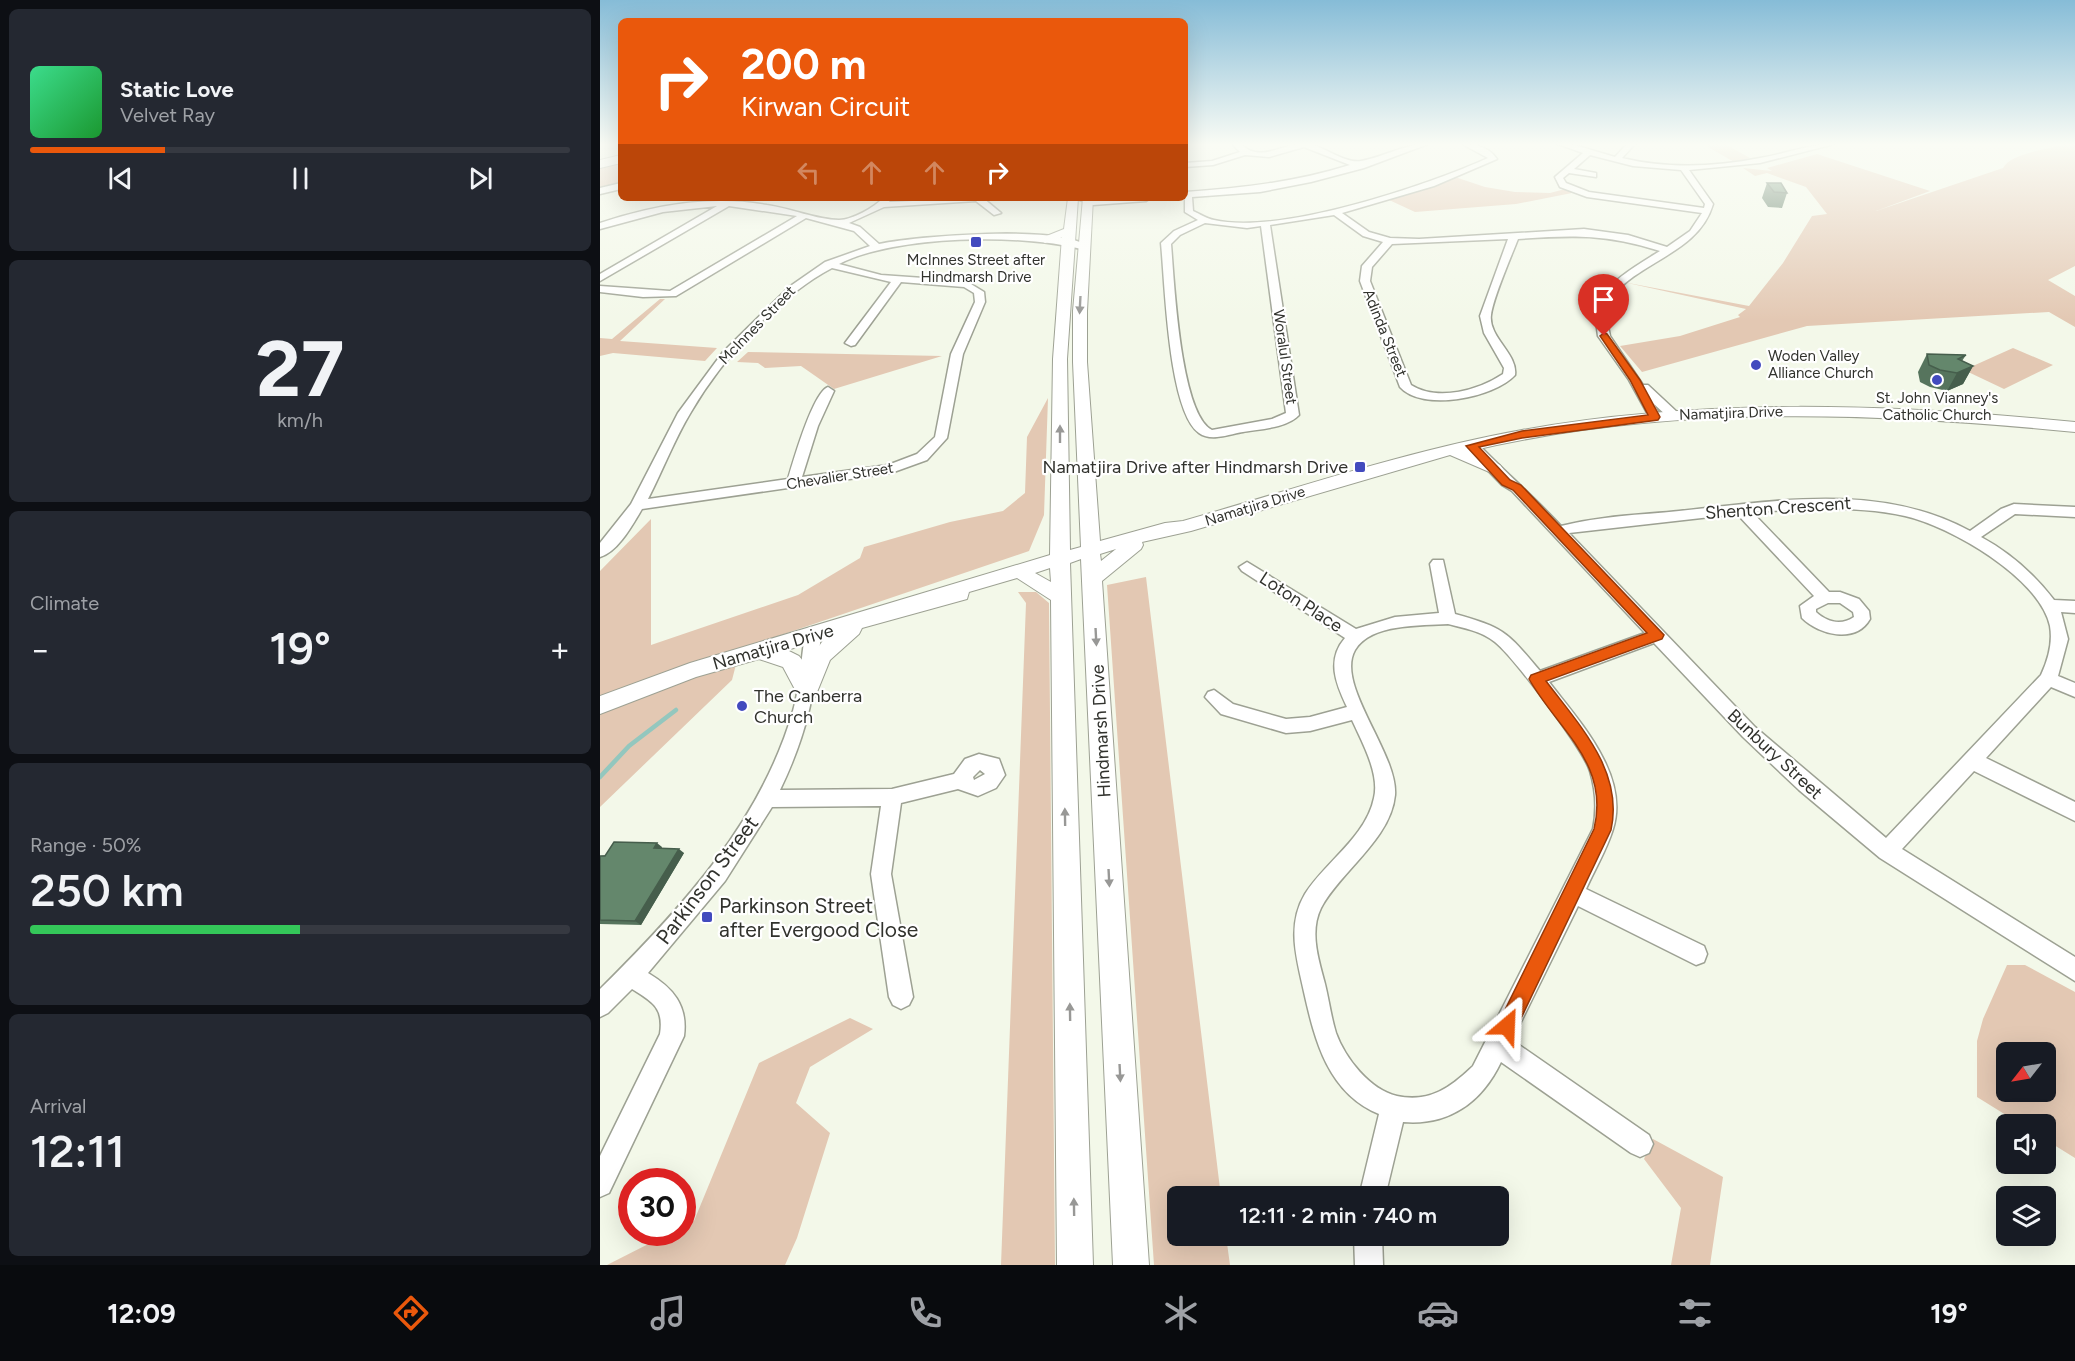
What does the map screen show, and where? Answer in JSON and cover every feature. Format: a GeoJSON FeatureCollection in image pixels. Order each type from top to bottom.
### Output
{"type":"FeatureCollection","features":[{"type":"Feature","properties":{"kind":"main road","name":"Hindmarsh Drive"},"geometry":{"type":"LineString","coordinates":[[1075,1265],[1060,563],[1060,359],[1074,240],[1084,203]]}},
{"type":"Feature","properties":{"kind":"main road","name":"Hindmarsh Drive"},"geometry":{"type":"LineString","coordinates":[[1072,204],[1131,1265]]}},
{"type":"Feature","properties":{"kind":"main road"},"geometry":{"type":"LineString","coordinates":[[1046,240],[1074,240]]}},
{"type":"Feature","properties":{"kind":"main road","name":"Namatjira Drive"},"geometry":{"type":"LineString","coordinates":[[609,701],[647,686],[759,650],[948,595],[962,586],[1018,575],[1060,563],[1092,562],[1134,542],[1168,536],[1184,527],[1450,450],[1507,438],[1655,417],[1769,411],[1889,411],[2075,427]]}},
{"type":"Feature","properties":{"kind":"main road"},"geometry":{"type":"LineString","coordinates":[[1450,450],[1498,468],[1498,456],[1507,438]]}},
{"type":"Feature","properties":{"kind":"main road"},"geometry":{"type":"LineString","coordinates":[[1086,477],[1097,484],[1099,524],[1108,533],[1134,542]]}},
{"type":"Feature","properties":{"kind":"main road"},"geometry":{"type":"LineString","coordinates":[[1060,534],[1018,575],[1061,597]]}},
{"type":"Feature","properties":{"kind":"main road"},"geometry":{"type":"LineString","coordinates":[[1092,562],[1134,542]]}},
{"type":"Feature","properties":{"kind":"main road"},"geometry":{"type":"LineString","coordinates":[[807,691],[818,657],[833,642],[867,619]]}},
{"type":"Feature","properties":{"kind":"main road"},"geometry":{"type":"LineString","coordinates":[[759,650],[792,660],[798,667],[807,691]]}},
{"type":"Feature","properties":{"kind":"street"},"geometry":{"type":"LineString","coordinates":[[600,226],[684,203]]}},
{"type":"Feature","properties":{"kind":"street"},"geometry":{"type":"LineString","coordinates":[[728,203],[842,223],[857,229],[878,247]]}},
{"type":"Feature","properties":{"kind":"street"},"geometry":{"type":"LineString","coordinates":[[600,278],[728,203]]}},
{"type":"Feature","properties":{"kind":"street"},"geometry":{"type":"LineString","coordinates":[[842,223],[881,203]]}},
{"type":"Feature","properties":{"kind":"street"},"geometry":{"type":"LineString","coordinates":[[985,203],[997,213]]}},
{"type":"Feature","properties":{"kind":"street"},"geometry":{"type":"LineString","coordinates":[[1188,203],[1189,212],[1202,221],[1226,225],[1265,223],[1336,212],[1368,203]]}},
{"type":"Feature","properties":{"kind":"street"},"geometry":{"type":"LineString","coordinates":[[1654,203],[1709,211]]}},
{"type":"Feature","properties":{"kind":"street"},"geometry":{"type":"LineString","coordinates":[[1655,417],[1601,327],[1599,306],[1602,298],[1620,280],[1700,228],[1709,211],[1708,203]]}},
{"type":"Feature","properties":{"kind":"street"},"geometry":{"type":"LineString","coordinates":[[1336,212],[1366,234],[1389,241],[1419,242],[1603,233],[1666,250]]}},
{"type":"Feature","properties":{"kind":"street"},"geometry":{"type":"LineString","coordinates":[[600,289],[643,294],[672,294],[803,216]]}},
{"type":"Feature","properties":{"kind":"street","name":"Woralul Street"},"geometry":{"type":"LineString","coordinates":[[1202,221],[1177,233],[1166,243],[1178,374],[1197,423],[1202,430],[1210,434],[1275,422],[1293,415],[1265,223]]}},
{"type":"Feature","properties":{"kind":"street","name":"Adinda Street"},"geometry":{"type":"LineString","coordinates":[[1389,241],[1367,266],[1365,281],[1406,387],[1413,394],[1427,398],[1462,394],[1509,375],[1510,368],[1490,333],[1485,316],[1514,236]]}},
{"type":"Feature","properties":{"kind":"street","name":"McInnes Street"},"geometry":{"type":"LineString","coordinates":[[600,552],[628,523],[684,413],[721,362],[790,289],[828,264],[878,247],[935,238],[1046,240]]}},
{"type":"Feature","properties":{"kind":"street","name":"Chevalier Street"},"geometry":{"type":"LineString","coordinates":[[638,505],[878,472],[910,463],[933,449],[941,438],[957,354],[980,297],[975,288],[966,284],[868,276],[828,264]]}},
{"type":"Feature","properties":{"kind":"street"},"geometry":{"type":"LineString","coordinates":[[851,343],[898,279]]}},
{"type":"Feature","properties":{"kind":"street"},"geometry":{"type":"LineString","coordinates":[[1631,375],[1673,416]]}},
{"type":"Feature","properties":{"kind":"street"},"geometry":{"type":"LineString","coordinates":[[793,484],[812,426],[828,392]]}},
{"type":"Feature","properties":{"kind":"street","name":"Bunbury Street"},"geometry":{"type":"LineString","coordinates":[[1476,445],[1498,468],[1506,482],[1517,488],[1559,531],[1756,739],[1806,784],[1887,851],[2075,970]]}},
{"type":"Feature","properties":{"kind":"street","name":"Shenton Crescent"},"geometry":{"type":"LineString","coordinates":[[1559,531],[1741,509],[1829,501],[1863,503],[1915,514],[1971,537],[2014,567],[2049,605],[2061,645],[2048,679],[1887,851]]}},
{"type":"Feature","properties":{"kind":"street"},"geometry":{"type":"LineString","coordinates":[[1741,509],[1825,598]]}},
{"type":"Feature","properties":{"kind":"street"},"geometry":{"type":"LineString","coordinates":[[1971,537],[2006,512],[2014,509],[2075,512]]}},
{"type":"Feature","properties":{"kind":"street"},"geometry":{"type":"LineString","coordinates":[[1438,564],[1448,618]]}},
{"type":"Feature","properties":{"kind":"street","name":"Loton Place"},"geometry":{"type":"LineString","coordinates":[[1247,567],[1356,637]]}},
{"type":"Feature","properties":{"kind":"street"},"geometry":{"type":"LineString","coordinates":[[2049,605],[2075,607]]}},
{"type":"Feature","properties":{"kind":"street"},"geometry":{"type":"LineString","coordinates":[[1448,618],[1488,628],[1503,639],[1589,749],[1604,790],[1607,810],[1603,830],[1482,1075],[1460,1096],[1432,1109],[1416,1112],[1393,1110],[1359,1086],[1340,1065],[1327,1042],[1302,938],[1307,914],[1313,901],[1377,819],[1384,802],[1383,776],[1341,670],[1346,649],[1356,637],[1389,623],[1448,618]]}},
{"type":"Feature","properties":{"kind":"street","name":"Parkinson Street"},"geometry":{"type":"LineString","coordinates":[[600,1005],[679,923],[733,852],[766,799],[785,762],[807,691],[813,635]]}},
{"type":"Feature","properties":{"kind":"street"},"geometry":{"type":"LineString","coordinates":[[1536,679],[1657,635]]}},
{"type":"Feature","properties":{"kind":"street"},"geometry":{"type":"LineString","coordinates":[[2048,679],[2075,690]]}},
{"type":"Feature","properties":{"kind":"street"},"geometry":{"type":"LineString","coordinates":[[1214,697],[1227,709],[1286,726],[1310,724],[1356,712]]}},
{"type":"Feature","properties":{"kind":"street"},"geometry":{"type":"LineString","coordinates":[[1971,760],[2075,812]]}},
{"type":"Feature","properties":{"kind":"street"},"geometry":{"type":"LineString","coordinates":[[766,799],[892,797],[963,780]]}},
{"type":"Feature","properties":{"kind":"street"},"geometry":{"type":"LineString","coordinates":[[892,797],[881,874],[900,997]]}},
{"type":"Feature","properties":{"kind":"street"},"geometry":{"type":"LineString","coordinates":[[1573,893],[1696,954]]}},
{"type":"Feature","properties":{"kind":"street"},"geometry":{"type":"LineString","coordinates":[[600,1184],[672,1036],[676,1021],[669,1002],[630,975]]}},
{"type":"Feature","properties":{"kind":"street"},"geometry":{"type":"LineString","coordinates":[[1498,1045],[1640,1144]]}},
{"type":"Feature","properties":{"kind":"street"},"geometry":{"type":"LineString","coordinates":[[1375,1186],[1393,1110]]}},
{"type":"Feature","properties":{"kind":"street"},"geometry":{"type":"LineString","coordinates":[[1368,1246],[1369,1265]]}},
{"type":"Feature","properties":{"kind":"shaded area"},"geometry":{"type":"Polygon","coordinates":[[[1396,203],[1521,203],[1516,204],[1415,212],[1396,203]]]}},
{"type":"Feature","properties":{"kind":"shaded area"},"geometry":{"type":"Polygon","coordinates":[[[1818,203],[1898,203],[1876,211],[1900,203],[2075,203],[2075,266],[2048,280],[2075,296],[2075,327],[2049,312],[1807,326],[1642,372],[1620,346],[1680,336],[1740,317],[1738,315],[1746,309],[1623,282],[1749,306],[1783,263],[1812,216],[1827,214],[1818,203]]]}},
{"type":"Feature","properties":{"kind":"shaded area"},"geometry":{"type":"Polygon","coordinates":[[[660,299],[665,299],[620,341],[717,348],[705,361],[613,353],[600,356],[600,338],[612,339],[660,299]]]}},
{"type":"Feature","properties":{"kind":"shaded area"},"geometry":{"type":"Polygon","coordinates":[[[2013,348],[2053,365],[2004,389],[1964,370],[2013,348]]]}},
{"type":"Feature","properties":{"kind":"shaded area"},"geometry":{"type":"Polygon","coordinates":[[[748,352],[942,356],[834,389],[801,366],[765,368],[758,363],[737,362],[748,352]]]}},
{"type":"Feature","properties":{"kind":"shaded area"},"geometry":{"type":"Polygon","coordinates":[[[1048,398],[1044,515],[1029,551],[740,649],[732,680],[600,807],[600,571],[651,519],[651,645],[798,595],[860,558],[864,547],[950,522],[1003,511],[1025,493],[1027,437],[1048,398]]]}},
{"type":"Feature","properties":{"kind":"shaded area"},"geometry":{"type":"Polygon","coordinates":[[[1146,577],[1220,1186],[1167,1186],[1167,1246],[1227,1246],[1230,1265],[1154,1265],[1107,585],[1146,577]]]}},
{"type":"Feature","properties":{"kind":"shaded area"},"geometry":{"type":"Polygon","coordinates":[[[1018,592],[1036,592],[1049,603],[1055,1265],[1001,1265],[1026,603],[1018,592]]]}},
{"type":"Feature","properties":{"kind":"shaded area"},"geometry":{"type":"Polygon","coordinates":[[[2007,965],[2025,965],[2075,992],[2075,1158],[2056,1146],[2056,1114],[2004,1114],[1977,1097],[1977,1041],[1983,1019],[2007,965]]]}},
{"type":"Feature","properties":{"kind":"shaded area"},"geometry":{"type":"Polygon","coordinates":[[[850,1018],[873,1029],[810,1067],[796,1103],[830,1133],[797,1238],[785,1265],[607,1265],[644,1246],[696,1246],[696,1216],[759,1063],[850,1018]]]}},
{"type":"Feature","properties":{"kind":"shaded area"},"geometry":{"type":"Polygon","coordinates":[[[1653,1139],[1723,1177],[1710,1265],[1671,1265],[1681,1208],[1644,1159],[1653,1139]]]}},
{"type":"Feature","properties":{"kind":"building"},"geometry":{"type":"Polygon","coordinates":[[[1927,354],[1966,355],[1958,359],[1973,366],[1957,373],[1940,370],[1929,365],[1927,354]]]}},
{"type":"Feature","properties":{"kind":"building"},"geometry":{"type":"Polygon","coordinates":[[[614,842],[657,843],[654,848],[679,849],[635,921],[600,920],[600,856],[605,856],[614,842]]]}},
{"type":"Feature","properties":{"kind":"waterway"},"geometry":{"type":"LineString","coordinates":[[600,777],[629,746],[676,710]]}},
{"type":"Feature","properties":{"kind":"place","name":"McInnes Street after Hindmarsh Drive"},"geometry":{"type":"Point","coordinates":[976,242]}},
{"type":"Feature","properties":{"kind":"place","name":"Woden Valley Alliance Church"},"geometry":{"type":"Point","coordinates":[1756,365]}},
{"type":"Feature","properties":{"kind":"place","name":"St. John Vianney's Catholic Church"},"geometry":{"type":"Point","coordinates":[1937,380]}},
{"type":"Feature","properties":{"kind":"place","name":"Namatjira Drive after Hindmarsh Drive"},"geometry":{"type":"Point","coordinates":[1360,467]}},
{"type":"Feature","properties":{"kind":"place","name":"The Canberra Church"},"geometry":{"type":"Point","coordinates":[742,706]}},
{"type":"Feature","properties":{"kind":"place","name":"Parkinson Street after Evergood Close"},"geometry":{"type":"Point","coordinates":[707,917]}},
{"type":"Feature","properties":{"kind":"route"},"geometry":{"type":"LineString","coordinates":[[1507,1026],[1603,830],[1607,810],[1599,770],[1589,749],[1536,679],[1657,635],[1517,488],[1506,482],[1472,446],[1522,435],[1655,417],[1635,380],[1604,336]]}}]}
